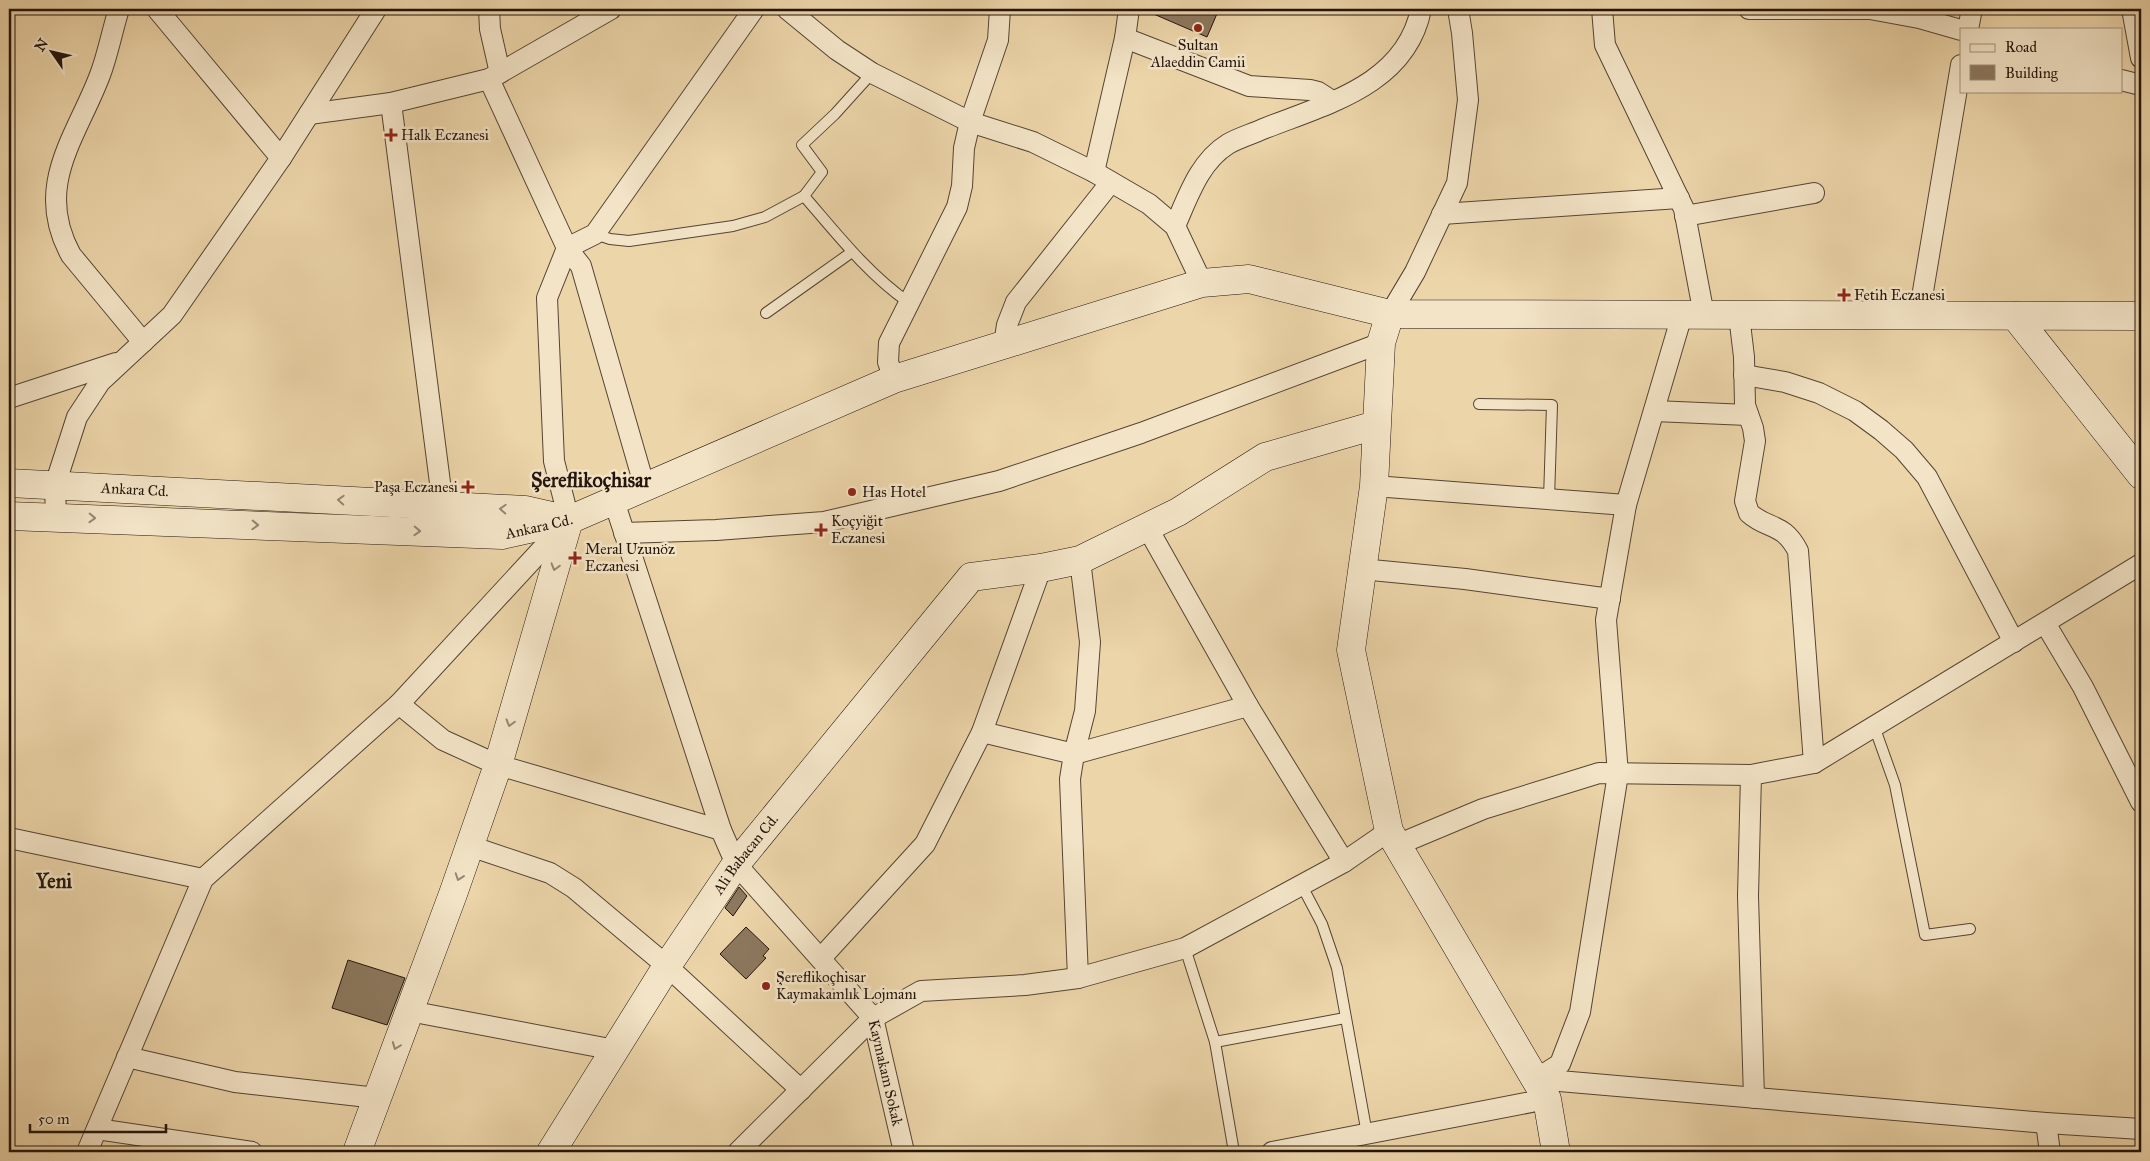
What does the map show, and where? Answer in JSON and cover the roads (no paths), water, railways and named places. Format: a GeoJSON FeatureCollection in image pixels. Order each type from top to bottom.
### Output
{"type":"FeatureCollection","features":[{"type":"Feature","properties":{"kind":"main road"},"geometry":{"type":"LineString","coordinates":[[356,1152],[410,1011],[498,764],[568,520],[894,379],[1202,283],[1249,279],[1390,314],[2141,316]]}},
{"type":"Feature","properties":{"kind":"main road"},"geometry":{"type":"LineString","coordinates":[[1390,314],[1381,343],[1374,486],[1351,650],[1393,838],[1541,1089],[1556,1152]]}},
{"type":"Feature","properties":{"kind":"main road"},"geometry":{"type":"LineString","coordinates":[[2015,316],[2141,475]]}},
{"type":"Feature","properties":{"kind":"main road"},"geometry":{"type":"LineString","coordinates":[[1040,568],[1080,560],[1178,512],[1265,457],[1376,425]]}},
{"type":"Feature","properties":{"kind":"main road","name":"Ankara Cd."},"geometry":{"type":"LineString","coordinates":[[9,483],[525,510],[568,520]]}},
{"type":"Feature","properties":{"kind":"main road","name":"Ankara Cd."},"geometry":{"type":"LineString","coordinates":[[9,516],[502,535],[568,520]]}},
{"type":"Feature","properties":{"kind":"main road","name":"Ali Babacan Cd."},"geometry":{"type":"LineString","coordinates":[[551,1152],[667,966],[736,864],[971,577],[1040,568]]}},
{"type":"Feature","properties":{"kind":"street"},"geometry":{"type":"LineString","coordinates":[[119,9],[99,76],[68,145],[58,175],[55,202],[58,228],[70,255],[142,342]]}},
{"type":"Feature","properties":{"kind":"street"},"geometry":{"type":"LineString","coordinates":[[157,9],[281,158]]}},
{"type":"Feature","properties":{"kind":"street"},"geometry":{"type":"LineString","coordinates":[[56,517],[55,485],[77,417],[100,382],[172,315],[281,158],[376,9]]}},
{"type":"Feature","properties":{"kind":"street"},"geometry":{"type":"LineString","coordinates":[[489,9],[494,76],[567,248],[581,266],[645,488]]}},
{"type":"Feature","properties":{"kind":"street"},"geometry":{"type":"LineString","coordinates":[[309,114],[391,103],[494,76],[610,9]]}},
{"type":"Feature","properties":{"kind":"street"},"geometry":{"type":"LineString","coordinates":[[87,1152],[203,879],[399,704],[568,520],[554,461],[547,298],[567,248],[595,234],[754,9]]}},
{"type":"Feature","properties":{"kind":"street"},"geometry":{"type":"LineString","coordinates":[[787,9],[837,50],[872,73],[970,122],[1033,142],[1150,204],[1175,226],[1202,283]]}},
{"type":"Feature","properties":{"kind":"street"},"geometry":{"type":"LineString","coordinates":[[894,379],[888,362],[889,343],[957,207],[962,186],[964,148],[970,122],[998,40],[1000,9]]}},
{"type":"Feature","properties":{"kind":"street"},"geometry":{"type":"LineString","coordinates":[[1004,345],[1008,320],[1019,297],[1102,177],[1129,9]]}},
{"type":"Feature","properties":{"kind":"street"},"geometry":{"type":"LineString","coordinates":[[1175,226],[1194,182],[1209,161],[1228,144],[1371,83],[1390,68],[1407,46],[1418,25],[1421,9]]}},
{"type":"Feature","properties":{"kind":"street"},"geometry":{"type":"LineString","coordinates":[[1390,314],[1415,272],[1457,183],[1468,100],[1458,9]]}},
{"type":"Feature","properties":{"kind":"street"},"geometry":{"type":"LineString","coordinates":[[1541,1089],[1560,1064],[1580,1012],[1618,774],[1606,620],[1626,505],[1654,410],[1693,315],[1682,207],[1605,45],[1602,9]]}},
{"type":"Feature","properties":{"kind":"street"},"geometry":{"type":"LineString","coordinates":[[1749,9],[1870,9],[1919,18],[1960,30]]}},
{"type":"Feature","properties":{"kind":"street"},"geometry":{"type":"LineString","coordinates":[[1968,28],[1972,9]]}},
{"type":"Feature","properties":{"kind":"street"},"geometry":{"type":"LineString","coordinates":[[2132,9],[2141,58]]}},
{"type":"Feature","properties":{"kind":"street"},"geometry":{"type":"LineString","coordinates":[[1124,38],[1249,86],[1310,90],[1318,92],[1332,101]]}},
{"type":"Feature","properties":{"kind":"street"},"geometry":{"type":"LineString","coordinates":[[1919,316],[1960,71]]}},
{"type":"Feature","properties":{"kind":"street"},"geometry":{"type":"LineString","coordinates":[[2122,80],[2141,85]]}},
{"type":"Feature","properties":{"kind":"street"},"geometry":{"type":"LineString","coordinates":[[391,103],[443,506]]}},
{"type":"Feature","properties":{"kind":"street"},"geometry":{"type":"LineString","coordinates":[[1442,214],[1682,207],[1814,193]]}},
{"type":"Feature","properties":{"kind":"street"},"geometry":{"type":"LineString","coordinates":[[1739,315],[1748,414],[1755,441],[1745,501],[1746,508],[1753,517],[1780,528],[1788,535],[1798,551],[1814,763]]}},
{"type":"Feature","properties":{"kind":"street"},"geometry":{"type":"LineString","coordinates":[[624,533],[716,530],[824,522],[999,481],[1142,433],[1381,343]]}},
{"type":"Feature","properties":{"kind":"street"},"geometry":{"type":"LineString","coordinates":[[9,398],[123,361]]}},
{"type":"Feature","properties":{"kind":"street"},"geometry":{"type":"LineString","coordinates":[[1744,375],[1785,382],[1819,393],[1855,411],[1904,450],[1927,476],[2014,642]]}},
{"type":"Feature","properties":{"kind":"street"},"geometry":{"type":"LineString","coordinates":[[1654,410],[1748,414]]}},
{"type":"Feature","properties":{"kind":"street"},"geometry":{"type":"LineString","coordinates":[[1374,486],[1626,505]]}},
{"type":"Feature","properties":{"kind":"street","name":"Kaymakam Sokak"},"geometry":{"type":"LineString","coordinates":[[614,501],[721,830],[736,864],[874,1018],[904,1152]]}},
{"type":"Feature","properties":{"kind":"street"},"geometry":{"type":"LineString","coordinates":[[1147,527],[1248,706],[1344,862]]}},
{"type":"Feature","properties":{"kind":"street"},"geometry":{"type":"LineString","coordinates":[[1078,978],[1070,779],[1074,754],[1086,711],[1090,642],[1080,560]]}},
{"type":"Feature","properties":{"kind":"street"},"geometry":{"type":"LineString","coordinates":[[738,1152],[874,1018],[921,991],[1025,985],[1078,978],[1185,948],[1344,862],[1393,838],[1599,773],[1751,775],[1814,763],[2141,564]]}},
{"type":"Feature","properties":{"kind":"street"},"geometry":{"type":"LineString","coordinates":[[821,958],[925,844],[982,732],[1040,568]]}},
{"type":"Feature","properties":{"kind":"street"},"geometry":{"type":"LineString","coordinates":[[1361,569],[1465,579],[1610,599]]}},
{"type":"Feature","properties":{"kind":"street"},"geometry":{"type":"LineString","coordinates":[[2045,623],[2083,687],[2141,802]]}},
{"type":"Feature","properties":{"kind":"street"},"geometry":{"type":"LineString","coordinates":[[399,704],[443,740],[498,764],[721,830]]}},
{"type":"Feature","properties":{"kind":"street"},"geometry":{"type":"LineString","coordinates":[[982,732],[1074,754],[1248,706]]}},
{"type":"Feature","properties":{"kind":"street"},"geometry":{"type":"LineString","coordinates":[[1751,775],[1748,896],[1754,1098]]}},
{"type":"Feature","properties":{"kind":"street"},"geometry":{"type":"LineString","coordinates":[[9,838],[203,879]]}},
{"type":"Feature","properties":{"kind":"street"},"geometry":{"type":"LineString","coordinates":[[470,846],[550,873],[574,888],[667,966],[801,1090]]}},
{"type":"Feature","properties":{"kind":"street"},"geometry":{"type":"LineString","coordinates":[[410,1011],[615,1050]]}},
{"type":"Feature","properties":{"kind":"street"},"geometry":{"type":"LineString","coordinates":[[127,1058],[235,1082],[377,1098]]}},
{"type":"Feature","properties":{"kind":"street"},"geometry":{"type":"LineString","coordinates":[[1272,1152],[1367,1134],[1541,1089],[1754,1098],[2046,1123],[2141,1129]]}},
{"type":"Feature","properties":{"kind":"street"},"geometry":{"type":"LineString","coordinates":[[2046,1123],[2050,1152]]}},
{"type":"Feature","properties":{"kind":"street"},"geometry":{"type":"LineString","coordinates":[[97,1129],[252,1152]]}},
{"type":"Feature","properties":{"kind":"lane"},"geometry":{"type":"LineString","coordinates":[[595,234],[610,240],[629,241],[733,226],[765,216],[804,196],[822,172],[802,145],[835,114],[872,73]]}},
{"type":"Feature","properties":{"kind":"lane"},"geometry":{"type":"LineString","coordinates":[[804,196],[879,280],[908,302]]}},
{"type":"Feature","properties":{"kind":"lane"},"geometry":{"type":"LineString","coordinates":[[766,313],[852,252]]}},
{"type":"Feature","properties":{"kind":"lane"},"geometry":{"type":"LineString","coordinates":[[1479,404],[1552,405],[1549,499]]}},
{"type":"Feature","properties":{"kind":"lane"},"geometry":{"type":"LineString","coordinates":[[1874,726],[1895,785],[1925,935],[1970,929]]}},
{"type":"Feature","properties":{"kind":"lane"},"geometry":{"type":"LineString","coordinates":[[1302,886],[1330,944],[1341,985],[1345,1018],[1367,1134]]}},
{"type":"Feature","properties":{"kind":"lane"},"geometry":{"type":"LineString","coordinates":[[1185,948],[1216,1042],[1234,1152]]}},
{"type":"Feature","properties":{"kind":"lane"},"geometry":{"type":"LineString","coordinates":[[1216,1042],[1345,1018]]}},
{"type":"Feature","properties":{"kind":"place","name":"Sultan Alaeddin Camii"},"geometry":{"type":"Point","coordinates":[1198,28]}},
{"type":"Feature","properties":{"kind":"place","name":"Halk Eczanesi"},"geometry":{"type":"Point","coordinates":[391,135]}},
{"type":"Feature","properties":{"kind":"place","name":"Fetih Eczanesi"},"geometry":{"type":"Point","coordinates":[1844,295]}},
{"type":"Feature","properties":{"kind":"place","name":"Paşa Eczanesi"},"geometry":{"type":"Point","coordinates":[468,487]}},
{"type":"Feature","properties":{"kind":"place","name":"Has Hotel"},"geometry":{"type":"Point","coordinates":[852,492]}},
{"type":"Feature","properties":{"kind":"place","name":"Koçyiğit Eczanesi"},"geometry":{"type":"Point","coordinates":[821,530]}},
{"type":"Feature","properties":{"kind":"place","name":"Meral Uzunöz Eczanesi"},"geometry":{"type":"Point","coordinates":[575,558]}},
{"type":"Feature","properties":{"kind":"place","name":"Şereflikoçhisar Kaymakamlık Lojmanı"},"geometry":{"type":"Point","coordinates":[766,986]}},
{"type":"Feature","properties":{"kind":"district","name":"Şereflikoçhisar"},"geometry":{"type":"Point","coordinates":[591,480]}},
{"type":"Feature","properties":{"kind":"district","name":"Yeni"},"geometry":{"type":"Point","coordinates":[54,881]}}]}
